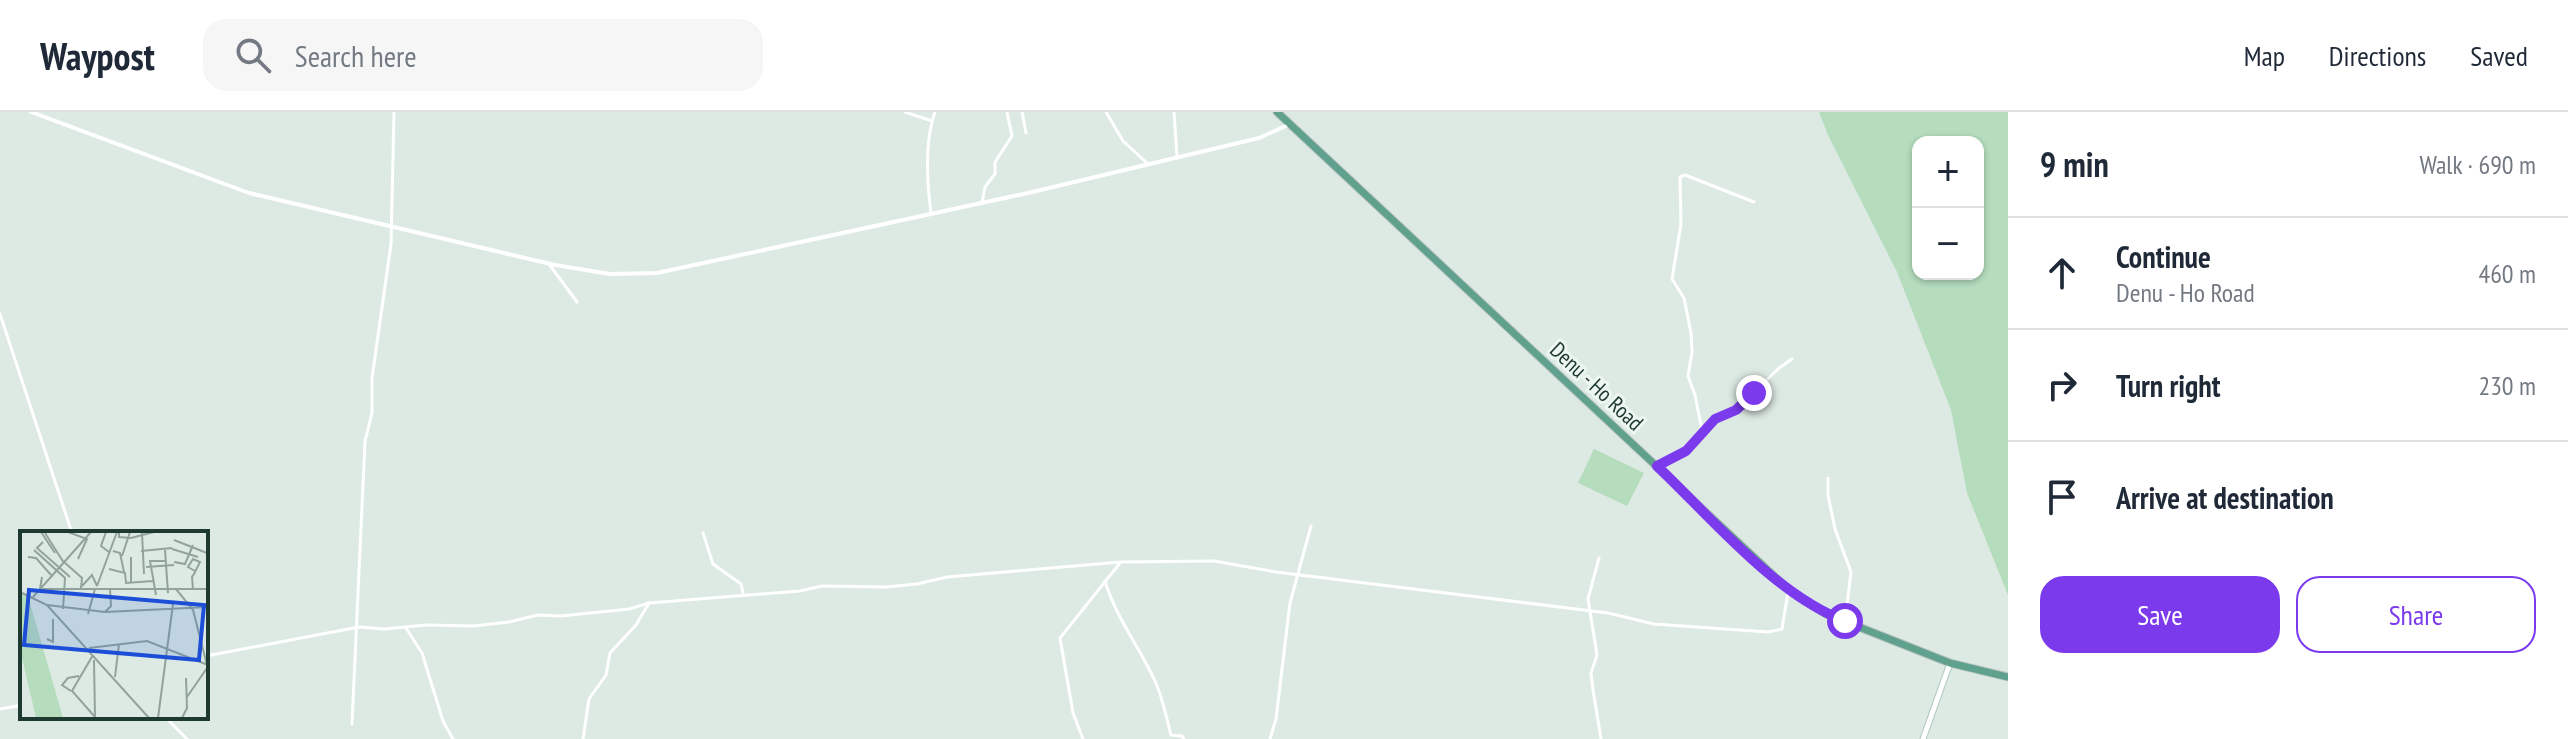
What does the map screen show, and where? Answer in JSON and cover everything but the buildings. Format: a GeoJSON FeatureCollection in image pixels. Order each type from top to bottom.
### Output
{"type":"FeatureCollection","features":[{"type":"Feature","properties":{"kind":"main road","name":"Denu - Ho Road"},"geometry":{"type":"LineString","coordinates":[[1277,112],[1788,589],[1826,614],[1950,663],[2008,677]]}},
{"type":"Feature","properties":{"kind":"main road"},"geometry":{"type":"LineString","coordinates":[[1923,739],[1950,663]]}},
{"type":"Feature","properties":{"kind":"street"},"geometry":{"type":"LineString","coordinates":[[31,112],[249,193],[549,264],[610,274],[657,273],[982,203],[1259,138],[1290,124]]}},
{"type":"Feature","properties":{"kind":"street"},"geometry":{"type":"LineString","coordinates":[[352,724],[365,441],[372,413],[372,378],[392,228],[394,112]]}},
{"type":"Feature","properties":{"kind":"street"},"geometry":{"type":"LineString","coordinates":[[905,112],[932,121]]}},
{"type":"Feature","properties":{"kind":"street"},"geometry":{"type":"LineString","coordinates":[[931,213],[928,182],[935,112]]}},
{"type":"Feature","properties":{"kind":"street"},"geometry":{"type":"LineString","coordinates":[[982,203],[985,187],[995,174],[995,162],[1012,136],[1007,112]]}},
{"type":"Feature","properties":{"kind":"street"},"geometry":{"type":"LineString","coordinates":[[1022,112],[1026,133]]}},
{"type":"Feature","properties":{"kind":"street"},"geometry":{"type":"LineString","coordinates":[[1106,112],[1123,141],[1147,163]]}},
{"type":"Feature","properties":{"kind":"street"},"geometry":{"type":"LineString","coordinates":[[1174,112],[1177,156]]}},
{"type":"Feature","properties":{"kind":"street"},"geometry":{"type":"LineString","coordinates":[[1702,430],[1688,376],[1691,333],[1684,298],[1672,279],[1681,224],[1680,177],[1685,175],[1754,202]]}},
{"type":"Feature","properties":{"kind":"street"},"geometry":{"type":"LineString","coordinates":[[549,264],[577,302]]}},
{"type":"Feature","properties":{"kind":"street"},"geometry":{"type":"LineString","coordinates":[[0,314],[71,531]]}},
{"type":"Feature","properties":{"kind":"street"},"geometry":{"type":"LineString","coordinates":[[1657,466],[1686,451],[1702,430],[1715,419],[1736,410],[1792,359]]}},
{"type":"Feature","properties":{"kind":"street"},"geometry":{"type":"LineString","coordinates":[[1828,478],[1835,529],[1851,572],[1845,621]]}},
{"type":"Feature","properties":{"kind":"street"},"geometry":{"type":"LineString","coordinates":[[1270,739],[1276,719],[1290,603],[1311,526]]}},
{"type":"Feature","properties":{"kind":"street"},"geometry":{"type":"LineString","coordinates":[[703,533],[713,564],[741,584],[744,594]]}},
{"type":"Feature","properties":{"kind":"street"},"geometry":{"type":"LineString","coordinates":[[1599,558],[1588,599],[1597,655],[1591,673],[1601,739]]}},
{"type":"Feature","properties":{"kind":"street"},"geometry":{"type":"LineString","coordinates":[[208,656],[356,628],[473,626],[538,615],[561,616],[629,609],[649,603],[800,591],[822,586],[886,587],[947,577],[1121,562],[1214,561],[1298,575],[1590,610],[1654,624],[1777,632],[1785,623],[1788,589]]}},
{"type":"Feature","properties":{"kind":"street"},"geometry":{"type":"LineString","coordinates":[[1083,739],[1073,713],[1060,638],[1121,562]]}},
{"type":"Feature","properties":{"kind":"street"},"geometry":{"type":"LineString","coordinates":[[1105,581],[1117,614],[1135,641],[1162,697],[1171,735],[1184,739]]}},
{"type":"Feature","properties":{"kind":"street"},"geometry":{"type":"LineString","coordinates":[[583,739],[589,699],[606,675],[610,653],[636,625],[649,603]]}},
{"type":"Feature","properties":{"kind":"street"},"geometry":{"type":"LineString","coordinates":[[406,628],[422,653],[443,721],[453,739]]}},
{"type":"Feature","properties":{"kind":"street"},"geometry":{"type":"LineString","coordinates":[[0,709],[20,705]]}},
{"type":"Feature","properties":{"kind":"street"},"geometry":{"type":"LineString","coordinates":[[167,719],[187,739]]}},
{"type":"Feature","properties":{"kind":"green space"},"geometry":{"type":"Polygon","coordinates":[[[1819,112],[2008,112],[2008,595],[1967,493],[1951,410],[1897,272],[1819,112]]]}},
{"type":"Feature","properties":{"kind":"green space"},"geometry":{"type":"Polygon","coordinates":[[[1594,449],[1644,473],[1627,506],[1578,483],[1594,449]]]}},
{"type":"Feature","properties":{"kind":"route"},"geometry":{"type":"LineString","coordinates":[[1754,393],[1736,410],[1715,419],[1702,430],[1686,451],[1657,466],[1788,589],[1826,614],[1845,621]]}}]}
